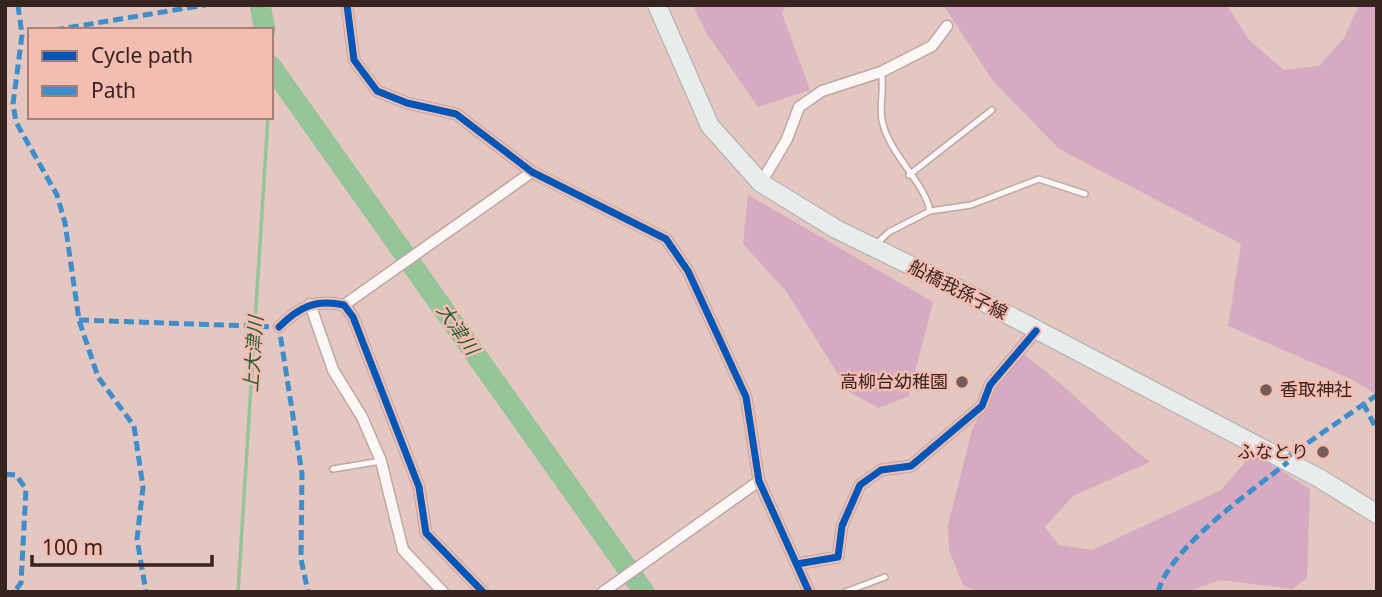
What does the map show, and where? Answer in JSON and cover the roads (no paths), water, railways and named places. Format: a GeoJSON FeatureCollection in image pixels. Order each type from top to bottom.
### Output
{"type":"FeatureCollection","features":[{"type":"Feature","properties":{"kind":"main road","name":"船橋我孫子線"},"geometry":{"type":"LineString","coordinates":[[657,5],[710,126],[761,183],[798,208],[1319,478],[1377,514]]}},
{"type":"Feature","properties":{"kind":"street"},"geometry":{"type":"LineString","coordinates":[[347,5],[348,31],[354,60],[377,91],[407,103],[456,114],[532,172],[666,239],[705,306],[746,397],[759,481],[809,592]]}},
{"type":"Feature","properties":{"kind":"street"},"geometry":{"type":"LineString","coordinates":[[761,183],[787,139],[799,107],[822,91],[881,72],[932,46],[947,26]]}},
{"type":"Feature","properties":{"kind":"street"},"geometry":{"type":"LineString","coordinates":[[344,305],[532,172]]}},
{"type":"Feature","properties":{"kind":"street"},"geometry":{"type":"LineString","coordinates":[[279,327],[301,307],[310,304],[329,302],[344,305],[354,317],[409,456],[419,487],[426,533],[483,592]]}},
{"type":"Feature","properties":{"kind":"street"},"geometry":{"type":"LineString","coordinates":[[310,304],[334,370],[362,417],[381,461],[403,550],[443,592]]}},
{"type":"Feature","properties":{"kind":"street"},"geometry":{"type":"LineString","coordinates":[[797,564],[838,557],[842,526],[860,485],[881,470],[911,466],[982,405],[990,385],[1037,331]]}},
{"type":"Feature","properties":{"kind":"street"},"geometry":{"type":"LineString","coordinates":[[603,592],[759,481]]}},
{"type":"Feature","properties":{"kind":"lane"},"geometry":{"type":"LineString","coordinates":[[881,72],[884,85],[882,121],[909,175],[928,200],[930,211]]}},
{"type":"Feature","properties":{"kind":"lane"},"geometry":{"type":"LineString","coordinates":[[909,175],[992,110]]}},
{"type":"Feature","properties":{"kind":"lane"},"geometry":{"type":"LineString","coordinates":[[873,247],[889,232],[930,211],[971,205],[1039,178],[1085,194]]}},
{"type":"Feature","properties":{"kind":"lane"},"geometry":{"type":"LineString","coordinates":[[333,469],[381,461]]}},
{"type":"Feature","properties":{"kind":"lane"},"geometry":{"type":"LineString","coordinates":[[845,592],[885,577]]}},
{"type":"Feature","properties":{"kind":"waterway","name":"大津川"},"geometry":{"type":"LineString","coordinates":[[260,5],[265,28]]}},
{"type":"Feature","properties":{"kind":"waterway","name":"大津川"},"geometry":{"type":"LineString","coordinates":[[273,69],[644,592]]}},
{"type":"Feature","properties":{"kind":"waterway","name":"上大津川"},"geometry":{"type":"LineString","coordinates":[[238,592],[268,119]]}},
{"type":"Feature","properties":{"kind":"place","name":"高柳台幼稚園"},"geometry":{"type":"Point","coordinates":[962,382]}},
{"type":"Feature","properties":{"kind":"place","name":"香取神社"},"geometry":{"type":"Point","coordinates":[1266,390]}},
{"type":"Feature","properties":{"kind":"place","name":"ふなとり"},"geometry":{"type":"Point","coordinates":[1323,452]}}]}
